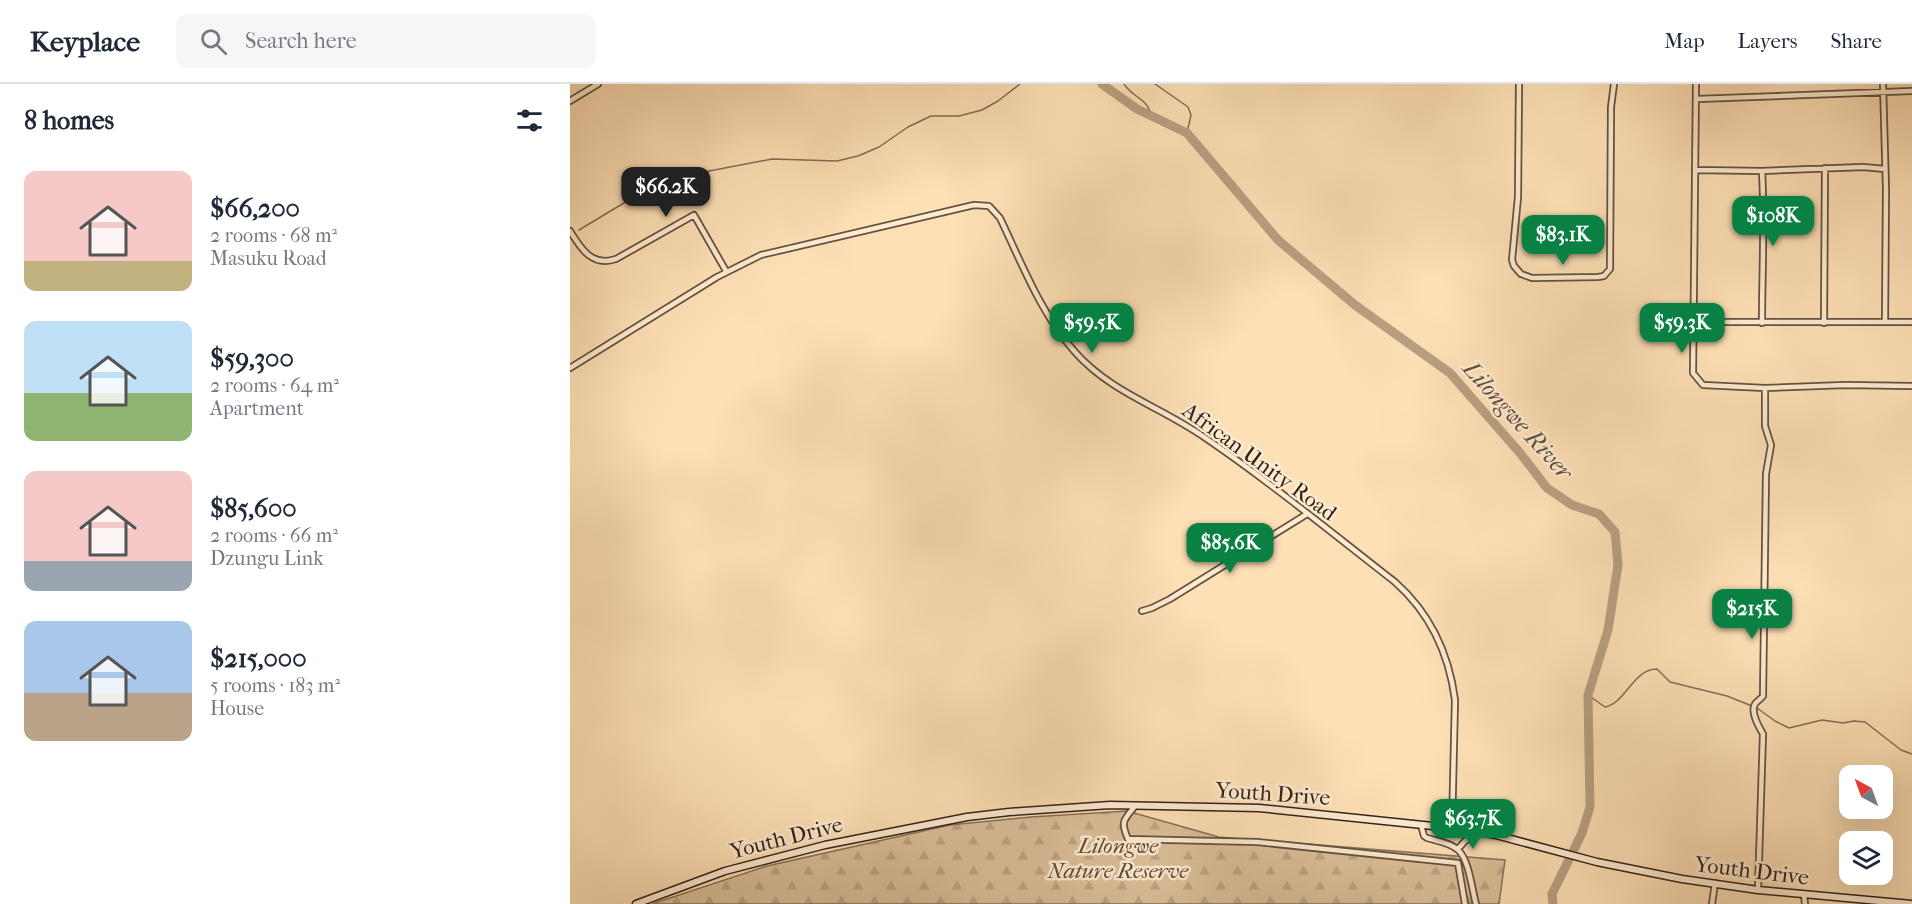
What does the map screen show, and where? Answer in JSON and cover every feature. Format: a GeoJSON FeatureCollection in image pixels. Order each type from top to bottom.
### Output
{"type":"FeatureCollection","features":[{"type":"Feature","properties":{"kind":"street"},"geometry":{"type":"LineString","coordinates":[[570,101],[598,84]]}},
{"type":"Feature","properties":{"kind":"street"},"geometry":{"type":"LineString","coordinates":[[1519,84],[1518,197],[1512,260],[1517,270],[1532,278],[1598,277],[1604,276],[1610,269],[1611,107],[1614,84]]}},
{"type":"Feature","properties":{"kind":"street"},"geometry":{"type":"LineString","coordinates":[[1696,84],[1693,373],[1700,383],[1765,388],[1845,385],[1912,386]]}},
{"type":"Feature","properties":{"kind":"street"},"geometry":{"type":"LineString","coordinates":[[1883,84],[1886,169],[1885,322]]}},
{"type":"Feature","properties":{"kind":"street"},"geometry":{"type":"LineString","coordinates":[[1697,99],[1912,92]]}},
{"type":"Feature","properties":{"kind":"street"},"geometry":{"type":"LineString","coordinates":[[1696,170],[1762,171],[1863,167],[1886,169]]}},
{"type":"Feature","properties":{"kind":"street"},"geometry":{"type":"LineString","coordinates":[[1824,323],[1825,168]]}},
{"type":"Feature","properties":{"kind":"street"},"geometry":{"type":"LineString","coordinates":[[1762,171],[1764,203],[1762,323]]}},
{"type":"Feature","properties":{"kind":"street","name":"African Unity Road"},"geometry":{"type":"LineString","coordinates":[[570,368],[744,262],[780,249],[974,204],[989,206],[1000,218],[1050,318],[1090,368],[1112,384],[1205,437],[1308,514],[1405,591],[1422,610],[1433,629],[1451,674],[1455,700],[1452,828]]}},
{"type":"Feature","properties":{"kind":"street"},"geometry":{"type":"LineString","coordinates":[[570,231],[589,257],[603,262],[616,259],[694,215],[726,271]]}},
{"type":"Feature","properties":{"kind":"street"},"geometry":{"type":"LineString","coordinates":[[1693,322],[1912,322]]}},
{"type":"Feature","properties":{"kind":"street"},"geometry":{"type":"LineString","coordinates":[[1758,890],[1763,734],[1755,719],[1754,707],[1763,696],[1766,474],[1771,445],[1765,426],[1765,388]]}},
{"type":"Feature","properties":{"kind":"street"},"geometry":{"type":"LineString","coordinates":[[1142,611],[1170,599],[1308,514]]}},
{"type":"Feature","properties":{"kind":"street","name":"Youth Drive"},"geometry":{"type":"LineString","coordinates":[[636,904],[740,866],[825,845],[903,829],[1009,812],[1110,805],[1248,807],[1452,828],[1480,832],[1637,871],[1758,890],[1912,904]]}},
{"type":"Feature","properties":{"kind":"street"},"geometry":{"type":"LineString","coordinates":[[1135,806],[1123,824],[1128,839],[1257,842],[1458,863],[1465,904]]}},
{"type":"Feature","properties":{"kind":"street"},"geometry":{"type":"LineString","coordinates":[[1421,825],[1422,832],[1427,838],[1458,849],[1465,862],[1476,904]]}},
{"type":"Feature","properties":{"kind":"street"},"geometry":{"type":"LineString","coordinates":[[1458,849],[1465,841],[1480,832]]}},
{"type":"Feature","properties":{"kind":"street"},"geometry":{"type":"LineString","coordinates":[[1711,902],[1715,883]]}},
{"type":"Feature","properties":{"kind":"street"},"geometry":{"type":"LineString","coordinates":[[1804,894],[1805,904]]}},
{"type":"Feature","properties":{"kind":"green space","name":"Lilongwe Nature Reserve"},"geometry":{"type":"Polygon","coordinates":[[[1127,811],[1219,837],[1505,860],[1499,904],[652,904],[767,866],[950,825],[1127,811]]]}},
{"type":"Feature","properties":{"kind":"waterway"},"geometry":{"type":"LineString","coordinates":[[579,230],[662,180],[772,159],[837,161],[858,156],[879,147],[908,127],[931,116],[959,116],[982,110],[1020,84]]}},
{"type":"Feature","properties":{"kind":"waterway","name":"Lilongwe River"},"geometry":{"type":"LineString","coordinates":[[1102,84],[1137,109],[1187,133],[1278,240],[1355,305],[1450,373],[1520,453],[1547,488],[1572,505],[1599,514],[1615,532],[1618,565],[1608,630],[1588,695],[1590,807],[1582,833],[1552,894],[1553,904]]}},
{"type":"Feature","properties":{"kind":"waterway"},"geometry":{"type":"LineString","coordinates":[[1124,84],[1147,105],[1152,117]]}},
{"type":"Feature","properties":{"kind":"waterway"},"geometry":{"type":"LineString","coordinates":[[1155,84],[1188,107],[1191,115],[1187,133]]}},
{"type":"Feature","properties":{"kind":"waterway"},"geometry":{"type":"LineString","coordinates":[[1588,695],[1605,707],[1619,699],[1642,674],[1657,669],[1670,682],[1727,696],[1752,706]]}},
{"type":"Feature","properties":{"kind":"waterway"},"geometry":{"type":"LineString","coordinates":[[1757,708],[1789,728],[1822,720],[1843,723],[1865,722],[1901,750],[1912,754]]}}]}
